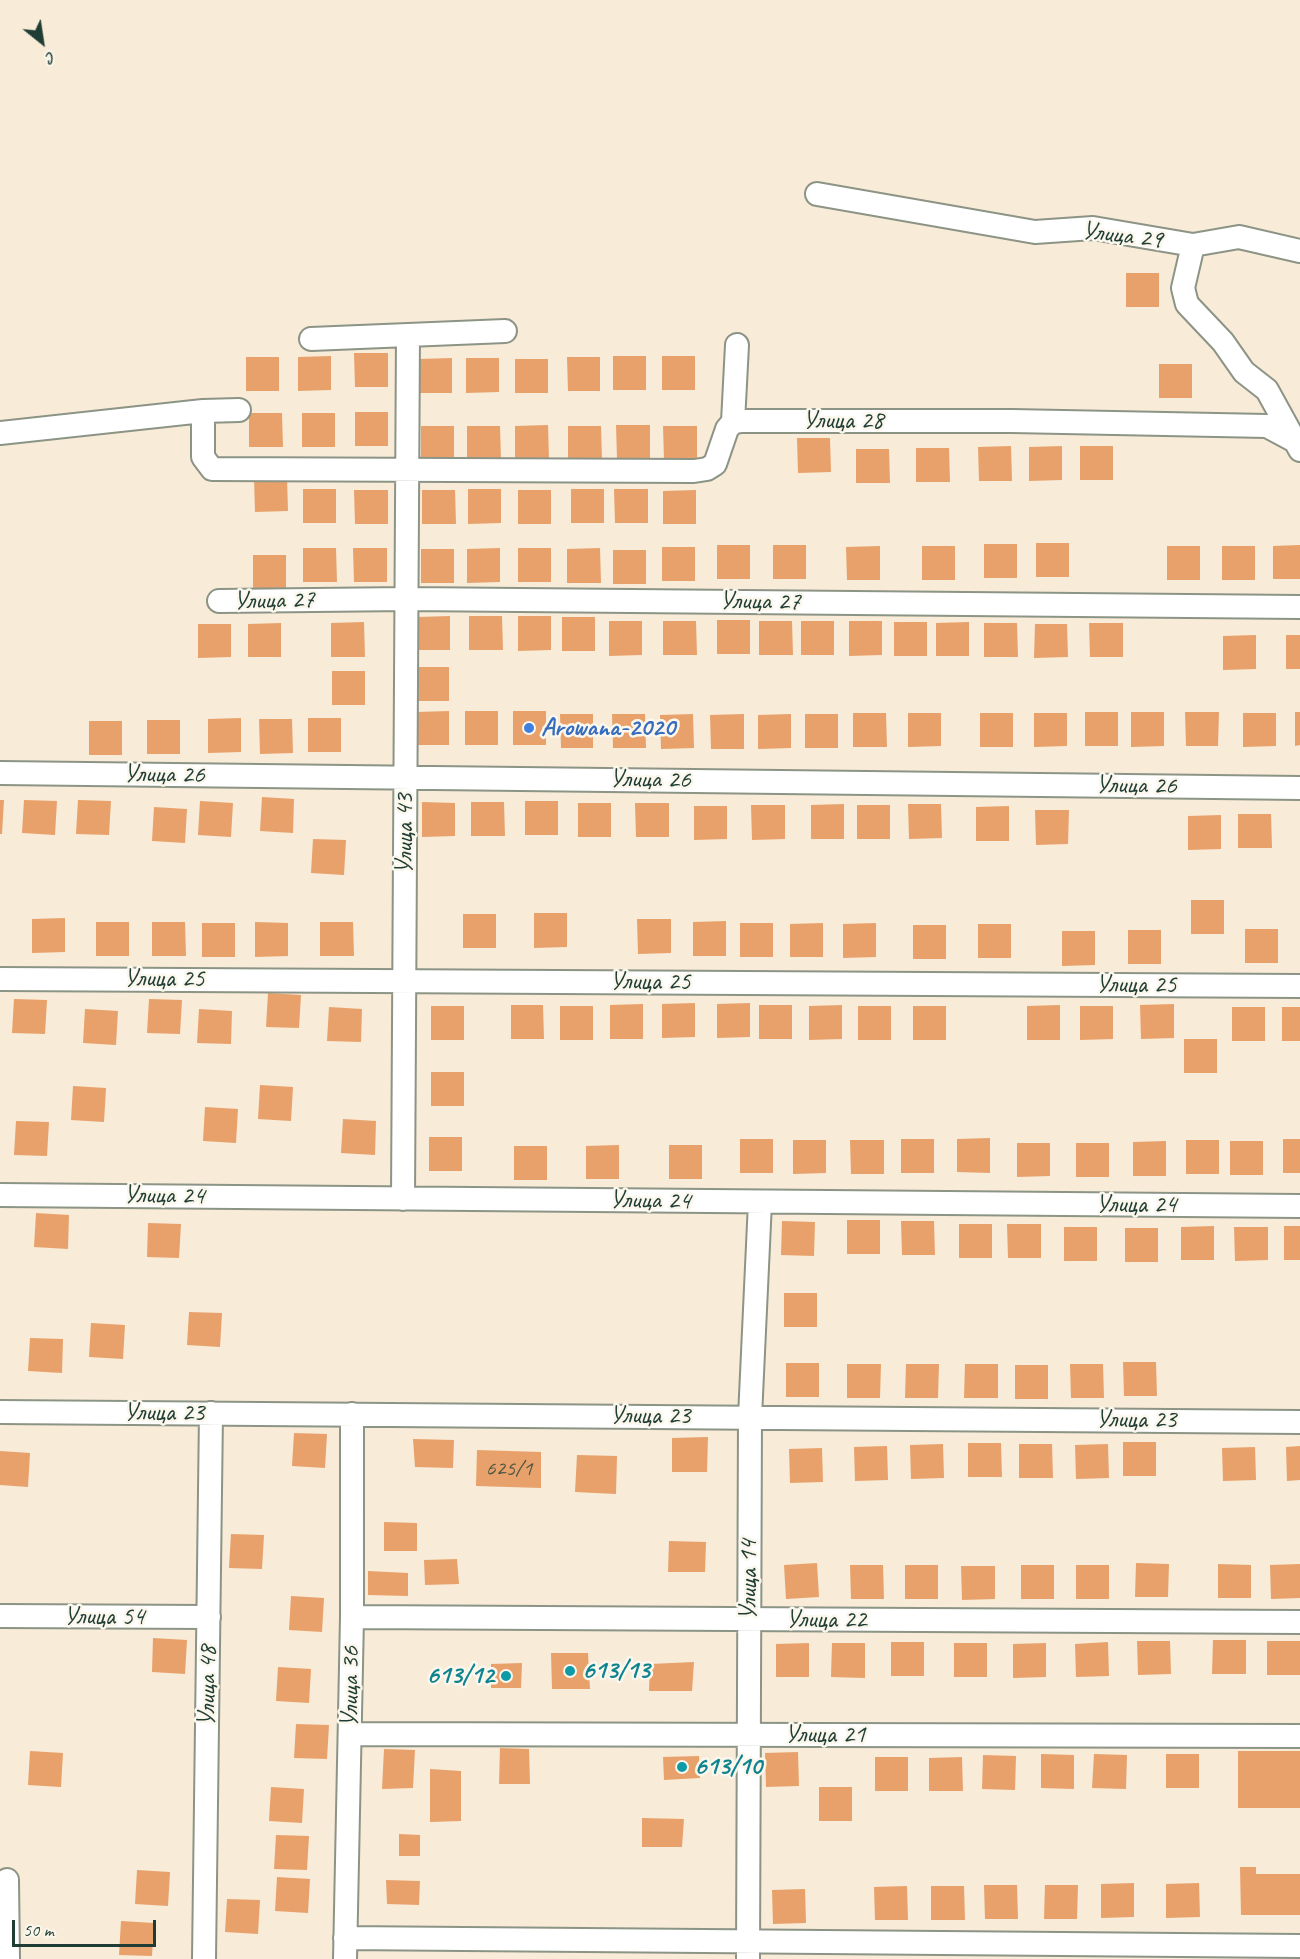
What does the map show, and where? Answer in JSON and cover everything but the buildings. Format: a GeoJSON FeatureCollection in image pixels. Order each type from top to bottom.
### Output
{"type":"FeatureCollection","features":[{"type":"Feature","properties":{"kind":"street","name":"Улица 29"},"geometry":{"type":"LineString","coordinates":[[817,194],[1035,232],[1093,228],[1193,245],[1183,288],[1187,304],[1223,342],[1244,372],[1267,390],[1297,445]]}},
{"type":"Feature","properties":{"kind":"street"},"geometry":{"type":"LineString","coordinates":[[1193,245],[1239,237],[1300,251]]}},
{"type":"Feature","properties":{"kind":"street"},"geometry":{"type":"LineString","coordinates":[[311,339],[505,331]]}},
{"type":"Feature","properties":{"kind":"street","name":"Улица 43"},"geometry":{"type":"LineString","coordinates":[[403,1198],[408,335]]}},
{"type":"Feature","properties":{"kind":"street"},"geometry":{"type":"LineString","coordinates":[[204,411],[203,457],[212,469],[706,470],[716,464],[727,429],[733,422],[737,345]]}},
{"type":"Feature","properties":{"kind":"street"},"geometry":{"type":"LineString","coordinates":[[0,433],[204,411],[239,410]]}},
{"type":"Feature","properties":{"kind":"street","name":"Улица 28"},"geometry":{"type":"LineString","coordinates":[[733,422],[1012,421],[1268,426],[1297,445]]}},
{"type":"Feature","properties":{"kind":"street","name":"Улица 27"},"geometry":{"type":"LineString","coordinates":[[219,601],[408,599],[1300,607]]}},
{"type":"Feature","properties":{"kind":"street","name":"Улица 26"},"geometry":{"type":"LineString","coordinates":[[0,773],[1300,788]]}},
{"type":"Feature","properties":{"kind":"street","name":"Улица 25"},"geometry":{"type":"LineString","coordinates":[[0,979],[1300,986]]}},
{"type":"Feature","properties":{"kind":"street","name":"Улица 24"},"geometry":{"type":"LineString","coordinates":[[0,1195],[1300,1206]]}},
{"type":"Feature","properties":{"kind":"street","name":"Улица 14"},"geometry":{"type":"LineString","coordinates":[[748,1950],[750,1417],[760,1202]]}},
{"type":"Feature","properties":{"kind":"street","name":"Улица 23"},"geometry":{"type":"LineString","coordinates":[[0,1412],[1300,1422]]}},
{"type":"Feature","properties":{"kind":"street","name":"Улица 48"},"geometry":{"type":"LineString","coordinates":[[204,1959],[212,1413]]}},
{"type":"Feature","properties":{"kind":"street","name":"Улица 36"},"geometry":{"type":"LineString","coordinates":[[345,1949],[352,1617],[352,1414]]}},
{"type":"Feature","properties":{"kind":"street","name":"Улица 54"},"geometry":{"type":"LineString","coordinates":[[0,1616],[209,1617]]}},
{"type":"Feature","properties":{"kind":"street","name":"Улица 22"},"geometry":{"type":"LineString","coordinates":[[352,1617],[1300,1622]]}},
{"type":"Feature","properties":{"kind":"street","name":"Улица 21"},"geometry":{"type":"LineString","coordinates":[[350,1734],[1300,1736]]}},
{"type":"Feature","properties":{"kind":"street"},"geometry":{"type":"LineString","coordinates":[[7,1880],[8,1959]]}},
{"type":"Feature","properties":{"kind":"street"},"geometry":{"type":"LineString","coordinates":[[345,1949],[748,1950],[1300,1946]]}},
{"type":"Feature","properties":{"kind":"place","name":"Arowana-2020"},"geometry":{"type":"Point","coordinates":[529,728]}},
{"type":"Feature","properties":{"kind":"place","name":"613/13"},"geometry":{"type":"Point","coordinates":[570,1671]}},
{"type":"Feature","properties":{"kind":"place","name":"613/12"},"geometry":{"type":"Point","coordinates":[506,1676]}},
{"type":"Feature","properties":{"kind":"place","name":"613/10"},"geometry":{"type":"Point","coordinates":[682,1767]}}]}
